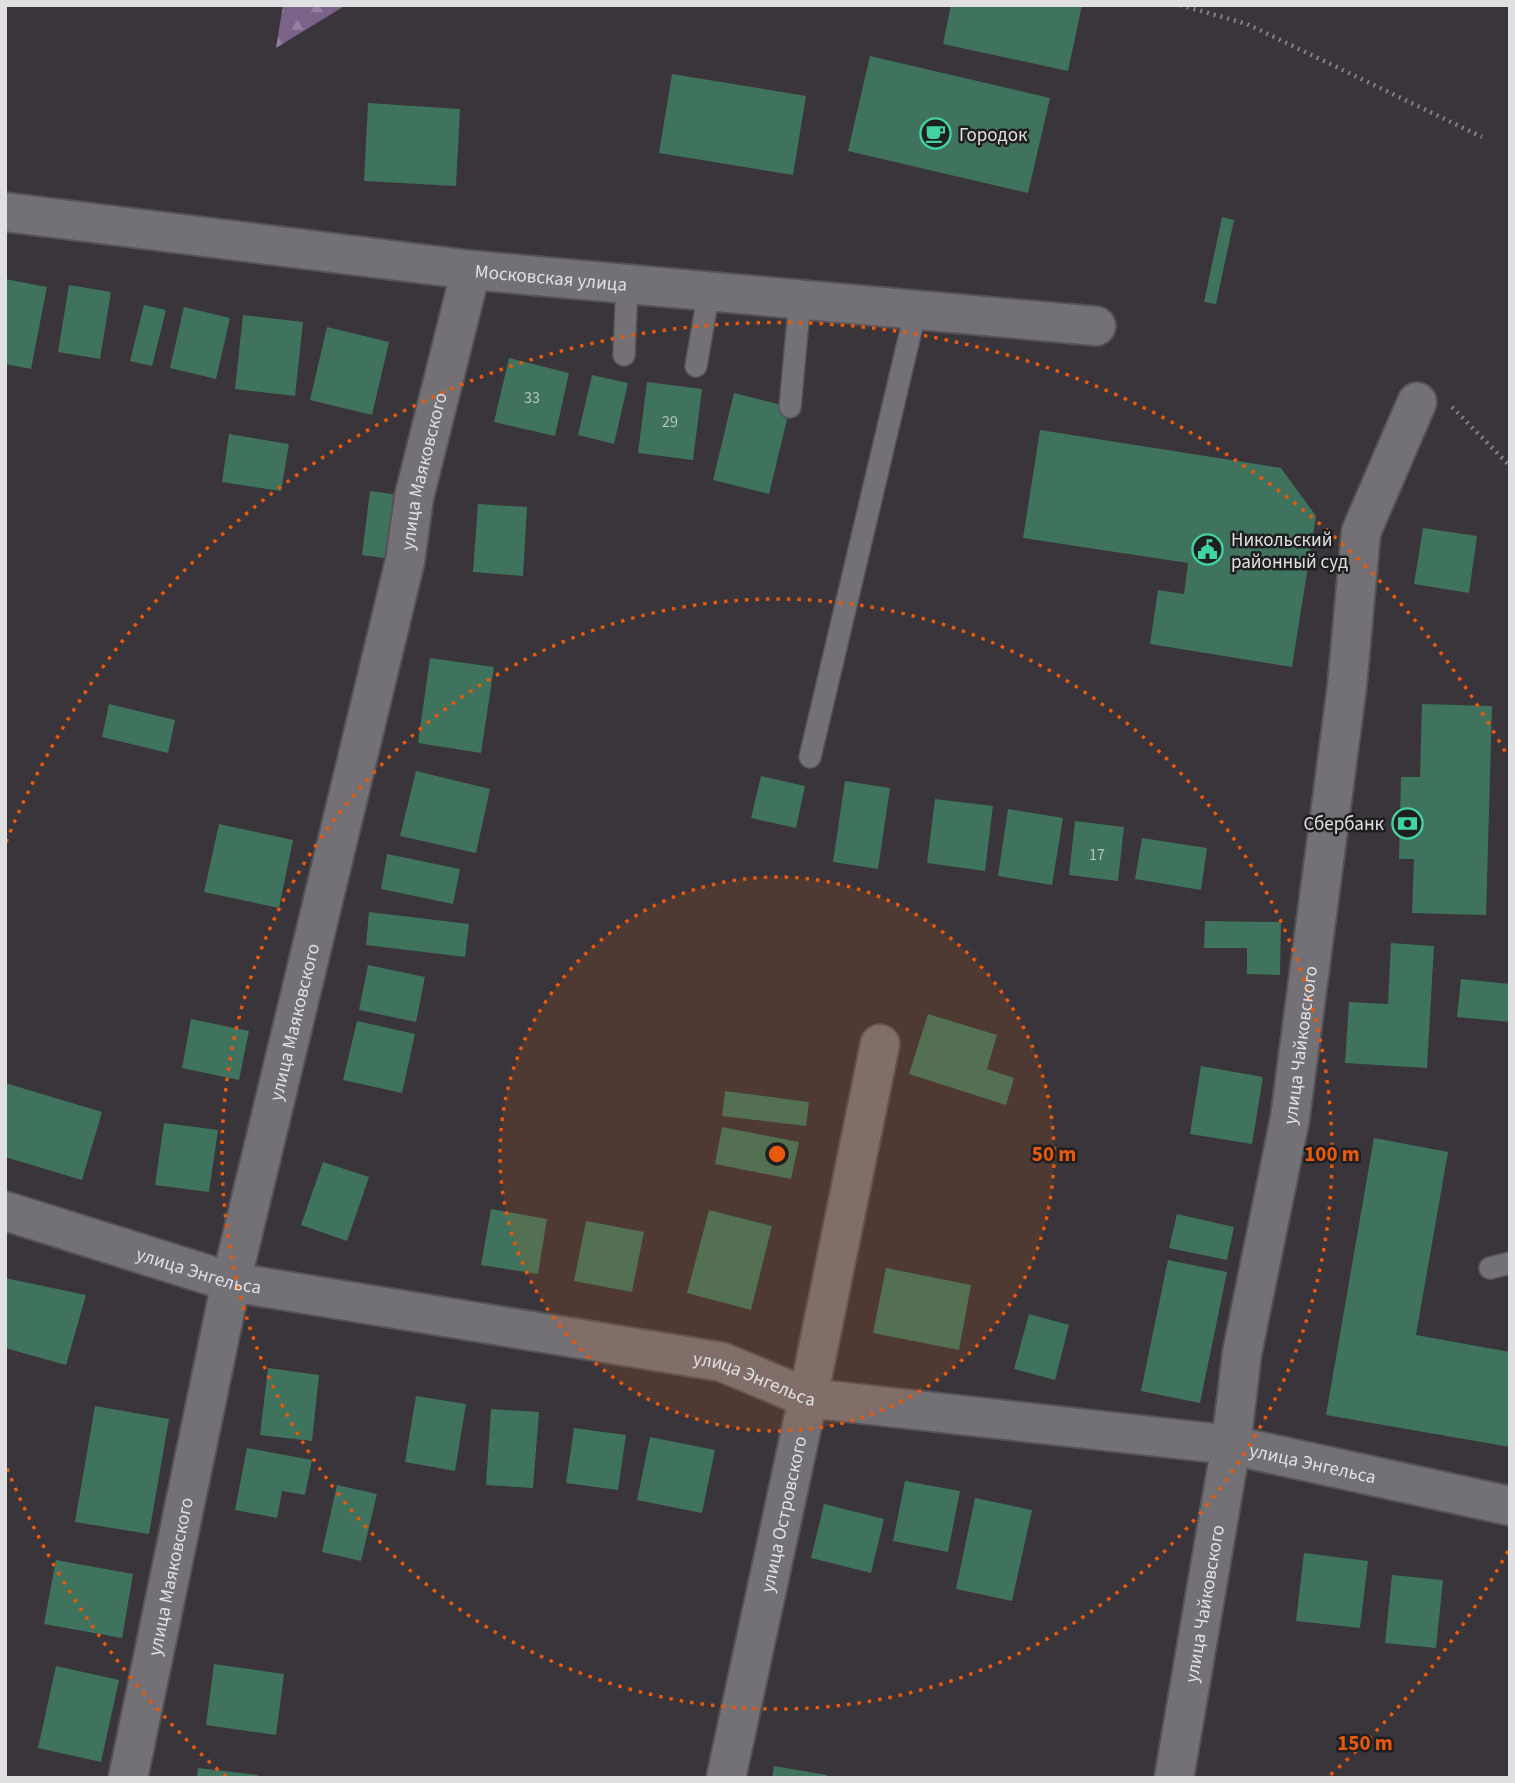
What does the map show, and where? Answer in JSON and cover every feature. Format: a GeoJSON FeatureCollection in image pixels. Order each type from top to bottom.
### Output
{"type":"FeatureCollection","features":[{"type":"Feature","properties":{"kind":"street","name":"Московская улица"},"geometry":{"type":"LineString","coordinates":[[5,212],[471,270],[1096,326]]}},
{"type":"Feature","properties":{"kind":"street","name":"улица Маяковского"},"geometry":{"type":"LineString","coordinates":[[128,1778],[231,1282],[405,561],[414,497],[471,270]]}},
{"type":"Feature","properties":{"kind":"street","name":"улица Чайковского"},"geometry":{"type":"LineString","coordinates":[[1174,1778],[1231,1445],[1242,1353],[1292,1105],[1348,686],[1361,532],[1417,402]]}},
{"type":"Feature","properties":{"kind":"street","name":"улица Островского"},"geometry":{"type":"LineString","coordinates":[[726,1778],[808,1398],[880,1044]]}},
{"type":"Feature","properties":{"kind":"street","name":"улица Энгельса"},"geometry":{"type":"LineString","coordinates":[[5,1210],[231,1282],[722,1362],[808,1398],[1231,1445],[1510,1506]]}},
{"type":"Feature","properties":{"kind":"lane"},"geometry":{"type":"LineString","coordinates":[[624,355],[627,284]]}},
{"type":"Feature","properties":{"kind":"lane"},"geometry":{"type":"LineString","coordinates":[[696,366],[709,291]]}},
{"type":"Feature","properties":{"kind":"lane"},"geometry":{"type":"LineString","coordinates":[[790,407],[800,299]]}},
{"type":"Feature","properties":{"kind":"lane"},"geometry":{"type":"LineString","coordinates":[[810,757],[916,309]]}},
{"type":"Feature","properties":{"kind":"path"},"geometry":{"type":"LineString","coordinates":[[1180,5],[1247,24],[1482,137]]}},
{"type":"Feature","properties":{"kind":"path"},"geometry":{"type":"LineString","coordinates":[[1417,402],[1455,408],[1510,466]]}},
{"type":"Feature","properties":{"kind":"green space"},"geometry":{"type":"Polygon","coordinates":[[[283,5],[346,5],[276,48],[283,5]]]}},
{"type":"Feature","properties":{"kind":"building"},"geometry":{"type":"Polygon","coordinates":[[[951,5],[1082,5],[1068,71],[943,44],[951,5]]]}},
{"type":"Feature","properties":{"kind":"building"},"geometry":{"type":"Polygon","coordinates":[[[870,56],[1050,98],[1028,193],[848,151],[870,56]]]}},
{"type":"Feature","properties":{"kind":"building"},"geometry":{"type":"Polygon","coordinates":[[[672,74],[806,96],[793,175],[659,153],[672,74]]]}},
{"type":"Feature","properties":{"kind":"building"},"geometry":{"type":"Polygon","coordinates":[[[368,103],[460,109],[456,186],[364,181],[368,103]]]}},
{"type":"Feature","properties":{"kind":"building"},"geometry":{"type":"Polygon","coordinates":[[[1222,217],[1234,220],[1216,304],[1204,302],[1222,217]]]}},
{"type":"Feature","properties":{"kind":"building"},"geometry":{"type":"Polygon","coordinates":[[[5,279],[47,287],[31,369],[5,364],[5,279]]]}},
{"type":"Feature","properties":{"kind":"building"},"geometry":{"type":"Polygon","coordinates":[[[69,285],[111,292],[100,359],[58,352],[69,285]]]}},
{"type":"Feature","properties":{"kind":"building"},"geometry":{"type":"Polygon","coordinates":[[[144,305],[166,310],[152,366],[130,361],[144,305]]]}},
{"type":"Feature","properties":{"kind":"building"},"geometry":{"type":"Polygon","coordinates":[[[184,307],[230,318],[216,379],[170,368],[184,307]]]}},
{"type":"Feature","properties":{"kind":"building"},"geometry":{"type":"Polygon","coordinates":[[[243,315],[303,322],[295,396],[235,389],[243,315]]]}},
{"type":"Feature","properties":{"kind":"building"},"geometry":{"type":"Polygon","coordinates":[[[327,327],[389,342],[372,415],[310,400],[327,327]]]}},
{"type":"Feature","properties":{"kind":"building"},"geometry":{"type":"Polygon","coordinates":[[[509,358],[569,373],[555,436],[494,422],[509,358]]]}},
{"type":"Feature","properties":{"kind":"building"},"geometry":{"type":"Polygon","coordinates":[[[592,375],[628,383],[614,444],[578,435],[592,375]]]}},
{"type":"Feature","properties":{"kind":"building"},"geometry":{"type":"Polygon","coordinates":[[[647,382],[702,389],[693,460],[638,453],[647,382]]]}},
{"type":"Feature","properties":{"kind":"building"},"geometry":{"type":"Polygon","coordinates":[[[734,393],[790,407],[769,494],[713,480],[734,393]]]}},
{"type":"Feature","properties":{"kind":"building","name":"Никольский районный суд"},"geometry":{"type":"Polygon","coordinates":[[[1040,430],[1281,468],[1316,516],[1292,667],[1150,644],[1158,590],[1184,594],[1188,563],[1023,538],[1040,430]]]}},
{"type":"Feature","properties":{"kind":"building"},"geometry":{"type":"Polygon","coordinates":[[[229,434],[289,444],[281,491],[222,482],[229,434]]]}},
{"type":"Feature","properties":{"kind":"building"},"geometry":{"type":"Polygon","coordinates":[[[370,491],[414,497],[405,561],[362,555],[370,491]]]}},
{"type":"Feature","properties":{"kind":"building"},"geometry":{"type":"Polygon","coordinates":[[[478,504],[527,507],[523,576],[473,572],[478,504]]]}},
{"type":"Feature","properties":{"kind":"building"},"geometry":{"type":"Polygon","coordinates":[[[1423,528],[1477,536],[1469,593],[1414,584],[1423,528]]]}},
{"type":"Feature","properties":{"kind":"building"},"geometry":{"type":"Polygon","coordinates":[[[430,658],[494,667],[481,753],[418,743],[430,658]]]}},
{"type":"Feature","properties":{"kind":"building"},"geometry":{"type":"Polygon","coordinates":[[[109,704],[175,720],[168,753],[102,737],[109,704]]]}},
{"type":"Feature","properties":{"kind":"building"},"geometry":{"type":"Polygon","coordinates":[[[1422,704],[1492,706],[1486,915],[1412,913],[1414,859],[1399,859],[1401,777],[1420,777],[1422,704]]]}},
{"type":"Feature","properties":{"kind":"building"},"geometry":{"type":"Polygon","coordinates":[[[416,771],[490,789],[476,853],[400,836],[416,771]]]}},
{"type":"Feature","properties":{"kind":"building"},"geometry":{"type":"Polygon","coordinates":[[[761,776],[805,786],[796,828],[751,818],[761,776]]]}},
{"type":"Feature","properties":{"kind":"building"},"geometry":{"type":"Polygon","coordinates":[[[845,781],[890,788],[878,869],[833,862],[845,781]]]}},
{"type":"Feature","properties":{"kind":"building"},"geometry":{"type":"Polygon","coordinates":[[[935,799],[993,806],[985,871],[927,863],[935,799]]]}},
{"type":"Feature","properties":{"kind":"building"},"geometry":{"type":"Polygon","coordinates":[[[1008,809],[1063,818],[1052,885],[998,876],[1008,809]]]}},
{"type":"Feature","properties":{"kind":"building"},"geometry":{"type":"Polygon","coordinates":[[[1075,821],[1124,827],[1118,881],[1069,875],[1075,821]]]}},
{"type":"Feature","properties":{"kind":"building"},"geometry":{"type":"Polygon","coordinates":[[[219,824],[293,840],[279,908],[204,892],[219,824]]]}},
{"type":"Feature","properties":{"kind":"building"},"geometry":{"type":"Polygon","coordinates":[[[1142,838],[1207,848],[1201,890],[1135,879],[1142,838]]]}},
{"type":"Feature","properties":{"kind":"building"},"geometry":{"type":"Polygon","coordinates":[[[387,854],[460,869],[453,904],[381,889],[387,854]]]}},
{"type":"Feature","properties":{"kind":"building"},"geometry":{"type":"Polygon","coordinates":[[[369,912],[469,924],[465,957],[366,945],[369,912]]]}},
{"type":"Feature","properties":{"kind":"building"},"geometry":{"type":"Polygon","coordinates":[[[1205,921],[1281,922],[1280,975],[1247,974],[1247,948],[1204,948],[1205,921]]]}},
{"type":"Feature","properties":{"kind":"building"},"geometry":{"type":"Polygon","coordinates":[[[1391,943],[1434,946],[1427,1068],[1345,1063],[1349,1002],[1388,1004],[1391,943]]]}},
{"type":"Feature","properties":{"kind":"building"},"geometry":{"type":"Polygon","coordinates":[[[368,965],[425,977],[416,1022],[359,1010],[368,965]]]}},
{"type":"Feature","properties":{"kind":"building"},"geometry":{"type":"Polygon","coordinates":[[[1461,979],[1510,984],[1510,1022],[1457,1017],[1461,979]]]}},
{"type":"Feature","properties":{"kind":"building"},"geometry":{"type":"Polygon","coordinates":[[[928,1014],[997,1035],[987,1069],[1014,1078],[1006,1105],[909,1074],[928,1014]]]}},
{"type":"Feature","properties":{"kind":"building"},"geometry":{"type":"Polygon","coordinates":[[[191,1019],[249,1031],[239,1080],[182,1068],[191,1019]]]}},
{"type":"Feature","properties":{"kind":"building"},"geometry":{"type":"Polygon","coordinates":[[[357,1021],[415,1034],[402,1093],[343,1080],[357,1021]]]}},
{"type":"Feature","properties":{"kind":"building"},"geometry":{"type":"Polygon","coordinates":[[[1201,1066],[1263,1077],[1252,1144],[1190,1134],[1201,1066]]]}},
{"type":"Feature","properties":{"kind":"building"},"geometry":{"type":"Polygon","coordinates":[[[5,1083],[102,1112],[82,1180],[5,1157],[5,1083]]]}},
{"type":"Feature","properties":{"kind":"building"},"geometry":{"type":"Polygon","coordinates":[[[725,1091],[809,1102],[806,1126],[722,1116],[725,1091]]]}},
{"type":"Feature","properties":{"kind":"building"},"geometry":{"type":"Polygon","coordinates":[[[164,1123],[218,1130],[209,1192],[155,1185],[164,1123]]]}},
{"type":"Feature","properties":{"kind":"building"},"geometry":{"type":"Polygon","coordinates":[[[722,1127],[799,1142],[791,1179],[715,1164],[722,1127]]]}},
{"type":"Feature","properties":{"kind":"building"},"geometry":{"type":"Polygon","coordinates":[[[1374,1138],[1448,1152],[1416,1335],[1510,1352],[1510,1447],[1326,1415],[1374,1138]]]}},
{"type":"Feature","properties":{"kind":"building"},"geometry":{"type":"Polygon","coordinates":[[[323,1162],[369,1177],[347,1241],[301,1225],[323,1162]]]}},
{"type":"Feature","properties":{"kind":"building"},"geometry":{"type":"Polygon","coordinates":[[[491,1209],[547,1219],[538,1274],[481,1265],[491,1209]]]}},
{"type":"Feature","properties":{"kind":"building"},"geometry":{"type":"Polygon","coordinates":[[[709,1210],[772,1226],[751,1310],[687,1293],[709,1210]]]}},
{"type":"Feature","properties":{"kind":"building"},"geometry":{"type":"Polygon","coordinates":[[[1177,1214],[1234,1227],[1227,1260],[1169,1248],[1177,1214]]]}},
{"type":"Feature","properties":{"kind":"building"},"geometry":{"type":"Polygon","coordinates":[[[586,1221],[644,1232],[632,1292],[574,1281],[586,1221]]]}},
{"type":"Feature","properties":{"kind":"building"},"geometry":{"type":"Polygon","coordinates":[[[1168,1260],[1227,1272],[1200,1403],[1141,1391],[1168,1260]]]}},
{"type":"Feature","properties":{"kind":"building"},"geometry":{"type":"Polygon","coordinates":[[[886,1268],[971,1285],[959,1350],[873,1333],[886,1268]]]}},
{"type":"Feature","properties":{"kind":"building"},"geometry":{"type":"Polygon","coordinates":[[[5,1278],[86,1295],[66,1365],[5,1348],[5,1278]]]}},
{"type":"Feature","properties":{"kind":"building"},"geometry":{"type":"Polygon","coordinates":[[[1029,1314],[1069,1325],[1055,1380],[1014,1369],[1029,1314]]]}},
{"type":"Feature","properties":{"kind":"building"},"geometry":{"type":"Polygon","coordinates":[[[268,1368],[319,1375],[312,1441],[260,1435],[268,1368]]]}},
{"type":"Feature","properties":{"kind":"building"},"geometry":{"type":"Polygon","coordinates":[[[416,1396],[466,1404],[455,1471],[405,1462],[416,1396]]]}},
{"type":"Feature","properties":{"kind":"building"},"geometry":{"type":"Polygon","coordinates":[[[95,1406],[169,1419],[149,1534],[75,1522],[95,1406]]]}},
{"type":"Feature","properties":{"kind":"building"},"geometry":{"type":"Polygon","coordinates":[[[491,1409],[539,1412],[533,1488],[486,1485],[491,1409]]]}},
{"type":"Feature","properties":{"kind":"building"},"geometry":{"type":"Polygon","coordinates":[[[574,1428],[626,1435],[618,1490],[566,1483],[574,1428]]]}},
{"type":"Feature","properties":{"kind":"building"},"geometry":{"type":"Polygon","coordinates":[[[650,1437],[715,1450],[702,1513],[637,1500],[650,1437]]]}},
{"type":"Feature","properties":{"kind":"building"},"geometry":{"type":"Polygon","coordinates":[[[247,1448],[312,1460],[305,1495],[282,1491],[277,1518],[235,1510],[247,1448]]]}},
{"type":"Feature","properties":{"kind":"building"},"geometry":{"type":"Polygon","coordinates":[[[905,1481],[960,1491],[948,1552],[893,1541],[905,1481]]]}},
{"type":"Feature","properties":{"kind":"building"},"geometry":{"type":"Polygon","coordinates":[[[337,1485],[377,1494],[361,1561],[322,1552],[337,1485]]]}},
{"type":"Feature","properties":{"kind":"building"},"geometry":{"type":"Polygon","coordinates":[[[975,1498],[1032,1510],[1012,1601],[956,1589],[975,1498]]]}},
{"type":"Feature","properties":{"kind":"building"},"geometry":{"type":"Polygon","coordinates":[[[824,1504],[884,1519],[871,1573],[811,1558],[824,1504]]]}},
{"type":"Feature","properties":{"kind":"building"},"geometry":{"type":"Polygon","coordinates":[[[1304,1553],[1368,1561],[1360,1628],[1296,1621],[1304,1553]]]}},
{"type":"Feature","properties":{"kind":"building"},"geometry":{"type":"Polygon","coordinates":[[[56,1560],[133,1574],[122,1638],[44,1624],[56,1560]]]}},
{"type":"Feature","properties":{"kind":"building"},"geometry":{"type":"Polygon","coordinates":[[[1392,1575],[1443,1580],[1436,1648],[1385,1643],[1392,1575]]]}},
{"type":"Feature","properties":{"kind":"building"},"geometry":{"type":"Polygon","coordinates":[[[214,1664],[284,1674],[276,1735],[206,1725],[214,1664]]]}},
{"type":"Feature","properties":{"kind":"building"},"geometry":{"type":"Polygon","coordinates":[[[56,1666],[119,1680],[101,1762],[38,1748],[56,1666]]]}},
{"type":"Feature","properties":{"kind":"building"},"geometry":{"type":"Polygon","coordinates":[[[774,1766],[827,1775],[827,1778],[772,1778],[774,1766]]]}},
{"type":"Feature","properties":{"kind":"building"},"geometry":{"type":"Polygon","coordinates":[[[198,1768],[258,1775],[258,1778],[197,1778],[198,1768]]]}},
{"type":"Feature","properties":{"kind":"place","name":"Городок"},"geometry":{"type":"Point","coordinates":[936,134]}},
{"type":"Feature","properties":{"kind":"place","name":"Никольский районный суд"},"geometry":{"type":"Point","coordinates":[1208,550]}},
{"type":"Feature","properties":{"kind":"place","name":"Сбербанк"},"geometry":{"type":"Point","coordinates":[1407,823]}}]}
